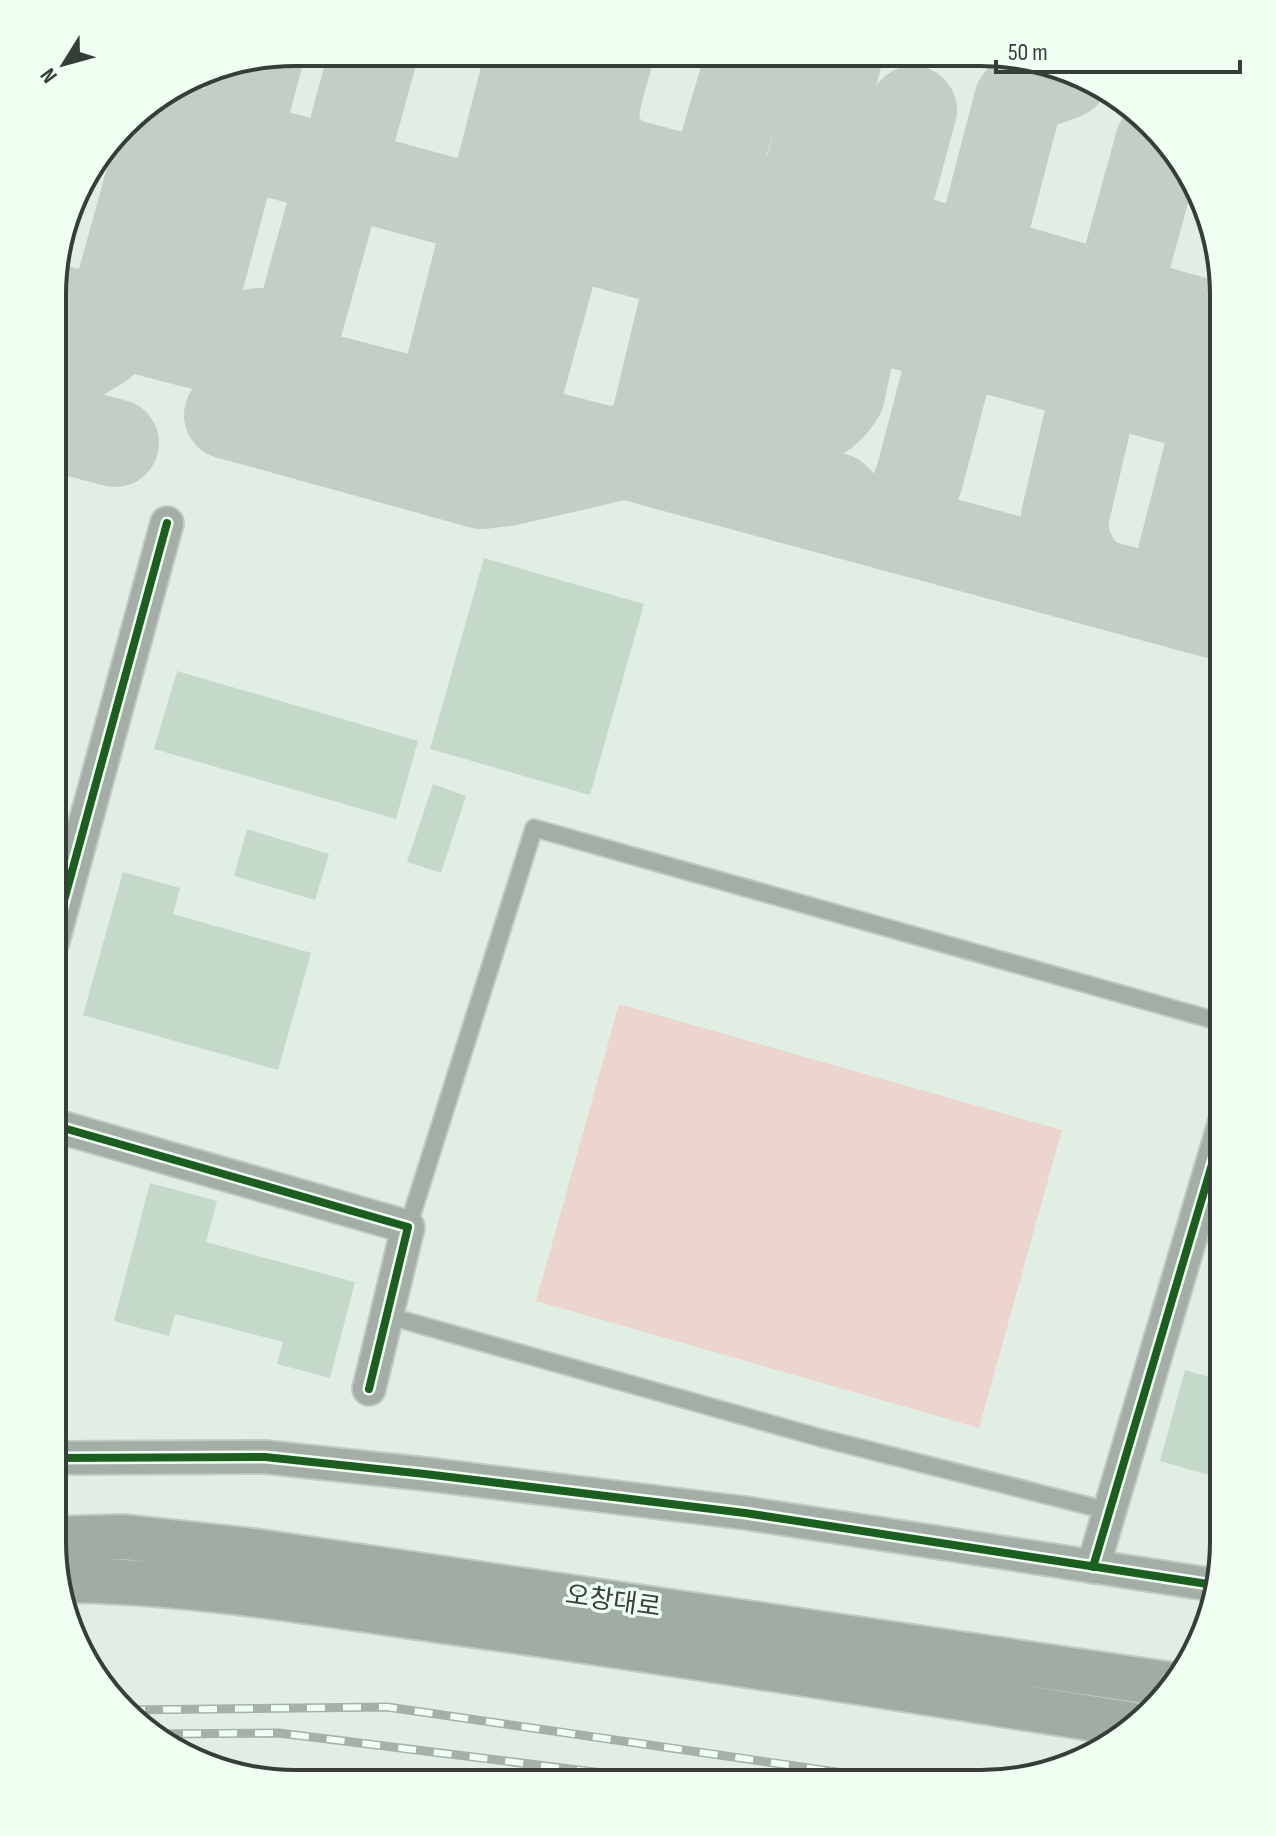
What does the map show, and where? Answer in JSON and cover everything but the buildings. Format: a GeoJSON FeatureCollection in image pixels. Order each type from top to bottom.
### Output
{"type":"FeatureCollection","features":[{"type":"Feature","properties":{"kind":"main road","name":"오창대로"},"geometry":{"type":"LineString","coordinates":[[66,1539],[124,1537],[253,1551],[1160,1683]]}},
{"type":"Feature","properties":{"kind":"main road","name":"오창대로"},"geometry":{"type":"LineString","coordinates":[[69,1580],[123,1580],[257,1595],[613,1645],[1119,1723]]}},
{"type":"Feature","properties":{"kind":"street"},"geometry":{"type":"LineString","coordinates":[[66,893],[167,523]]}},
{"type":"Feature","properties":{"kind":"street"},"geometry":{"type":"LineString","coordinates":[[66,1129],[408,1227],[369,1389]]}},
{"type":"Feature","properties":{"kind":"street"},"geometry":{"type":"LineString","coordinates":[[1093,1567],[1210,1171]]}},
{"type":"Feature","properties":{"kind":"street"},"geometry":{"type":"LineString","coordinates":[[66,1458],[265,1457],[410,1472],[745,1513],[1206,1584]]}},
{"type":"Feature","properties":{"kind":"lane"},"geometry":{"type":"LineString","coordinates":[[408,1227],[534,828],[1210,1019]]}},
{"type":"Feature","properties":{"kind":"lane"},"geometry":{"type":"LineString","coordinates":[[385,1315],[821,1438],[1109,1511]]}},
{"type":"Feature","properties":{"kind":"shaded area"},"geometry":{"type":"Polygon","coordinates":[[[619,1004],[1062,1130],[979,1428],[536,1301],[619,1004]]]}},
{"type":"Feature","properties":{"kind":"taxiway"},"geometry":{"type":"LineString","coordinates":[[299,423],[286,403],[282,386],[370,66]]}},
{"type":"Feature","properties":{"kind":"taxiway"},"geometry":{"type":"LineString","coordinates":[[527,66],[450,366],[476,418],[488,413],[520,386],[578,175]]}},
{"type":"Feature","properties":{"kind":"taxiway"},"geometry":{"type":"LineString","coordinates":[[607,66],[598,98],[596,124],[608,149],[621,161],[883,231],[1210,325]]}},
{"type":"Feature","properties":{"kind":"taxiway"},"geometry":{"type":"LineString","coordinates":[[612,452],[640,443],[653,430],[684,300],[713,279],[730,277],[708,254],[705,234],[719,160],[748,66]]}},
{"type":"Feature","properties":{"kind":"taxiway"},"geometry":{"type":"LineString","coordinates":[[703,468],[724,461],[737,447],[836,66]]}},
{"type":"Feature","properties":{"kind":"taxiway"},"geometry":{"type":"LineString","coordinates":[[256,70],[196,295],[198,317],[217,351],[230,349],[258,332]]}},
{"type":"Feature","properties":{"kind":"taxiway"},"geometry":{"type":"LineString","coordinates":[[836,497],[845,509],[862,518],[889,518],[908,505],[919,479],[1018,101],[1029,88],[1056,78]]}},
{"type":"Feature","properties":{"kind":"taxiway"},"geometry":{"type":"LineString","coordinates":[[228,415],[482,485],[508,482],[625,455],[807,423],[829,410],[841,394],[858,312],[913,110]]}},
{"type":"Feature","properties":{"kind":"taxiway"},"geometry":{"type":"LineString","coordinates":[[149,119],[1181,402]]}},
{"type":"Feature","properties":{"kind":"taxiway"},"geometry":{"type":"LineString","coordinates":[[66,366],[101,345],[106,336],[154,163],[152,149],[142,126]]}},
{"type":"Feature","properties":{"kind":"taxiway"},"geometry":{"type":"LineString","coordinates":[[1091,579],[1070,551],[1065,517],[1116,299],[1157,150]]}},
{"type":"Feature","properties":{"kind":"taxiway"},"geometry":{"type":"LineString","coordinates":[[66,311],[625,455],[1210,613]]}},
{"type":"Feature","properties":{"kind":"taxiway"},"geometry":{"type":"LineString","coordinates":[[66,430],[115,443]]}},
{"type":"Feature","properties":{"kind":"taxiway"},"geometry":{"type":"LineString","coordinates":[[1170,601],[1210,444]]}},
{"type":"Feature","properties":{"kind":"railway"},"geometry":{"type":"LineString","coordinates":[[141,1710],[387,1707],[823,1770]]}},
{"type":"Feature","properties":{"kind":"railway"},"geometry":{"type":"LineString","coordinates":[[172,1734],[279,1733],[578,1770]]}},
{"type":"Feature","properties":{"kind":"cycle path"},"geometry":{"type":"LineString","coordinates":[[66,893],[167,523]]}},
{"type":"Feature","properties":{"kind":"cycle path"},"geometry":{"type":"LineString","coordinates":[[66,1129],[408,1227],[369,1389]]}},
{"type":"Feature","properties":{"kind":"cycle path"},"geometry":{"type":"LineString","coordinates":[[1093,1567],[1210,1171]]}},
{"type":"Feature","properties":{"kind":"cycle path"},"geometry":{"type":"LineString","coordinates":[[66,1458],[265,1457],[425,1474],[745,1513],[1206,1584]]}}]}
